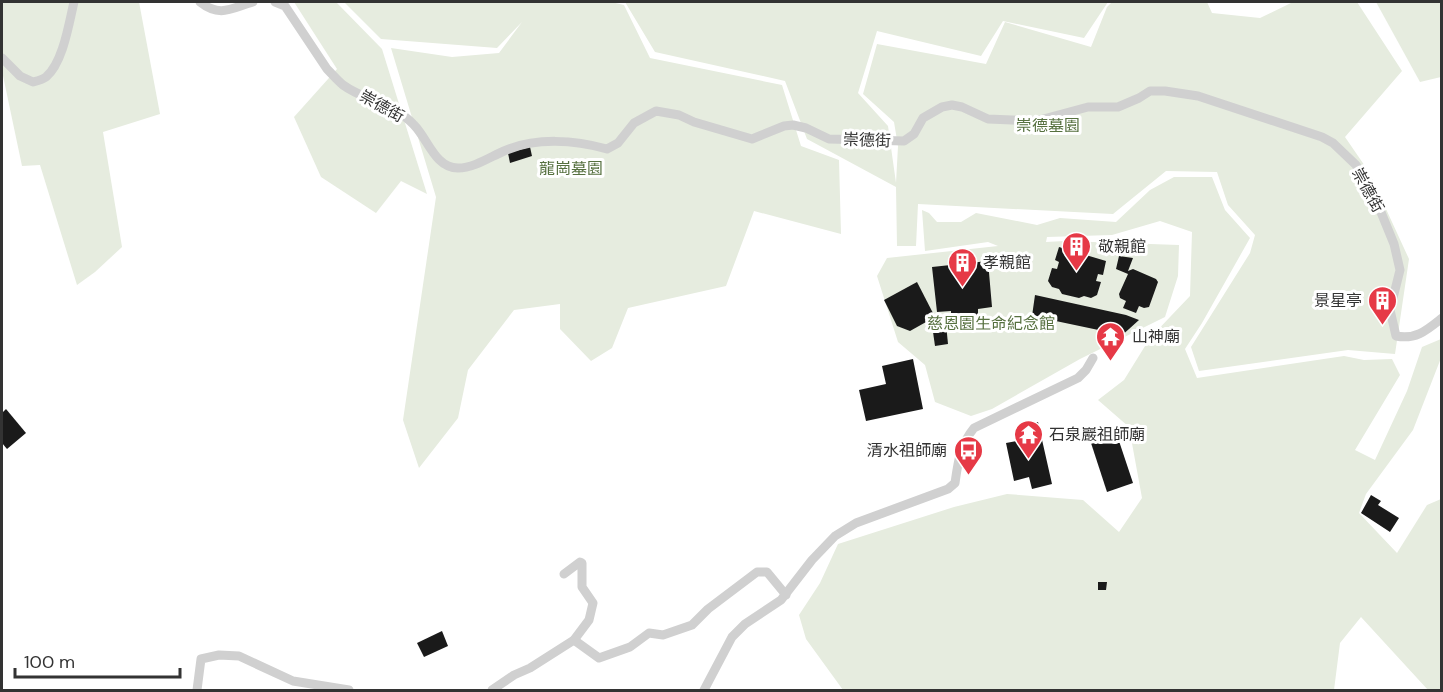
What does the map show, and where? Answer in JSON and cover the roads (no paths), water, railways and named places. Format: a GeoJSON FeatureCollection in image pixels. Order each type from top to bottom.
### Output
{"type":"FeatureCollection","features":[{"type":"Feature","properties":{"kind":"street"},"geometry":{"type":"LineString","coordinates":[[2,58],[20,76],[33,82],[44,79],[53,69],[62,48],[74,2]]}},
{"type":"Feature","properties":{"kind":"street"},"geometry":{"type":"LineString","coordinates":[[201,2],[214,10],[227,11],[253,2]]}},
{"type":"Feature","properties":{"kind":"street","name":"崇德街"},"geometry":{"type":"LineString","coordinates":[[275,2],[285,6],[327,69],[344,86],[399,112],[413,124],[437,158],[445,165],[457,168],[469,166],[507,149],[525,144],[574,142],[608,149],[618,143],[634,123],[656,111],[679,115],[694,122],[752,139],[784,126],[793,125],[806,128],[829,139],[904,141],[914,134],[923,118],[933,111],[952,105],[988,118],[1036,122],[1088,107],[1118,107],[1150,91],[1198,96],[1322,137],[1333,143],[1356,165],[1376,200],[1400,262],[1390,310],[1396,336],[1413,337],[1425,332],[1442,318]]}},
{"type":"Feature","properties":{"kind":"street"},"geometry":{"type":"LineString","coordinates":[[704,690],[732,637],[745,624],[771,609],[786,595],[812,560],[835,536],[856,524],[939,494],[955,483],[960,451],[966,437],[974,428],[1078,378],[1093,358]]}},
{"type":"Feature","properties":{"kind":"street"},"geometry":{"type":"LineString","coordinates":[[492,690],[574,640],[589,620],[593,603],[582,587],[582,562],[564,574]]}},
{"type":"Feature","properties":{"kind":"street"},"geometry":{"type":"LineString","coordinates":[[574,640],[599,658],[630,647],[649,633],[663,635],[679,631],[692,626],[708,609],[757,572],[767,572],[786,595]]}},
{"type":"Feature","properties":{"kind":"street"},"geometry":{"type":"LineString","coordinates":[[197,690],[201,658],[219,655],[239,656],[293,681],[349,690]]}},
{"type":"Feature","properties":{"kind":"place","name":"敬親館"},"geometry":{"type":"Point","coordinates":[1077,272]}},
{"type":"Feature","properties":{"kind":"place","name":"孝親館"},"geometry":{"type":"Point","coordinates":[962,288]}},
{"type":"Feature","properties":{"kind":"place","name":"景星亭"},"geometry":{"type":"Point","coordinates":[1383,326]}},
{"type":"Feature","properties":{"kind":"place","name":"山神廟"},"geometry":{"type":"Point","coordinates":[1111,362]}},
{"type":"Feature","properties":{"kind":"place","name":"石泉巖祖師廟"},"geometry":{"type":"Point","coordinates":[1028,460]}},
{"type":"Feature","properties":{"kind":"place","name":"清水祖師廟"},"geometry":{"type":"Point","coordinates":[968,476]}},
{"type":"Feature","properties":{"kind":"park label","name":"崇德墓園"},"geometry":{"type":"Point","coordinates":[1048,125]}},
{"type":"Feature","properties":{"kind":"park label","name":"龍崗墓園"},"geometry":{"type":"Point","coordinates":[571,168]}},
{"type":"Feature","properties":{"kind":"park label","name":"慈恩園生命紀念館"},"geometry":{"type":"Point","coordinates":[991,323]}}]}
